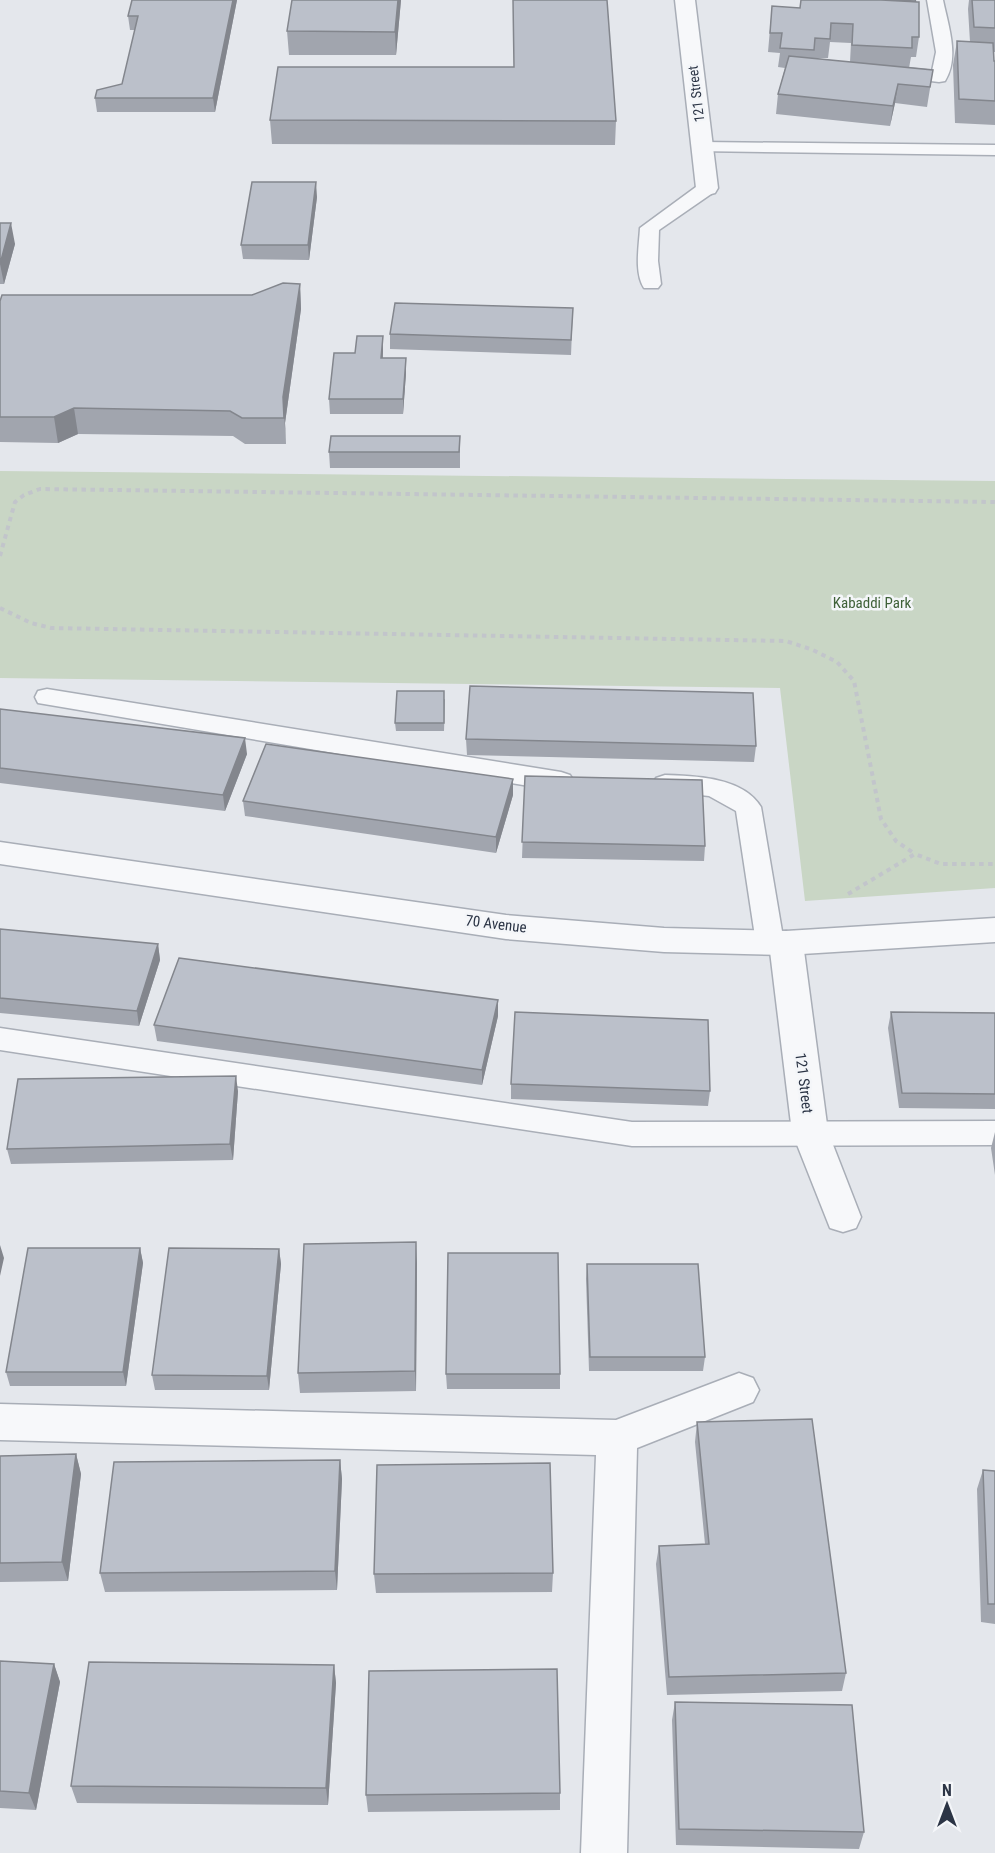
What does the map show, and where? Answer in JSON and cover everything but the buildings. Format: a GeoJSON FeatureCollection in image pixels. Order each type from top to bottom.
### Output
{"type":"FeatureCollection","features":[{"type":"Feature","properties":{"kind":"street","name":"121 Street"},"geometry":{"type":"LineString","coordinates":[[685,0],[707,188]]}},
{"type":"Feature","properties":{"kind":"street","name":"70 Avenue"},"geometry":{"type":"LineString","coordinates":[[0,853],[506,927],[664,940],[778,943],[995,930]]}},
{"type":"Feature","properties":{"kind":"street","name":"121 Street"},"geometry":{"type":"LineString","coordinates":[[778,943],[810,1132],[843,1217]]}},
{"type":"Feature","properties":{"kind":"street"},"geometry":{"type":"LineString","coordinates":[[0,1422],[617,1438],[739,1390]]}},
{"type":"Feature","properties":{"kind":"street"},"geometry":{"type":"LineString","coordinates":[[604,1853],[617,1438]]}},
{"type":"Feature","properties":{"kind":"lane"},"geometry":{"type":"LineString","coordinates":[[881,70],[939,77],[945,52],[935,0]]}},
{"type":"Feature","properties":{"kind":"lane"},"geometry":{"type":"LineString","coordinates":[[945,52],[965,54]]}},
{"type":"Feature","properties":{"kind":"lane"},"geometry":{"type":"LineString","coordinates":[[702,147],[995,150]]}},
{"type":"Feature","properties":{"kind":"lane"},"geometry":{"type":"LineString","coordinates":[[651,284],[648,261],[650,228],[707,188]]}},
{"type":"Feature","properties":{"kind":"lane"},"geometry":{"type":"LineString","coordinates":[[47,697],[547,780],[581,781]]}},
{"type":"Feature","properties":{"kind":"lane"},"geometry":{"type":"LineString","coordinates":[[639,783],[696,785],[726,791],[748,807],[778,943]]}},
{"type":"Feature","properties":{"kind":"lane"},"geometry":{"type":"LineString","coordinates":[[0,1039],[632,1134],[995,1133]]}},
{"type":"Feature","properties":{"kind":"path"},"geometry":{"type":"LineString","coordinates":[[0,556],[15,502],[24,495],[40,489],[995,502]]}},
{"type":"Feature","properties":{"kind":"path"},"geometry":{"type":"LineString","coordinates":[[0,608],[31,623],[51,628],[786,641],[813,650],[837,662],[854,681],[881,819],[896,841],[915,854],[941,864],[995,864]]}},
{"type":"Feature","properties":{"kind":"path"},"geometry":{"type":"LineString","coordinates":[[848,894],[915,854]]}},
{"type":"Feature","properties":{"kind":"green space","name":"Kabaddi Park"},"geometry":{"type":"Polygon","coordinates":[[[0,471],[995,481],[995,888],[805,901],[780,688],[0,678],[0,471]]]}}]}
